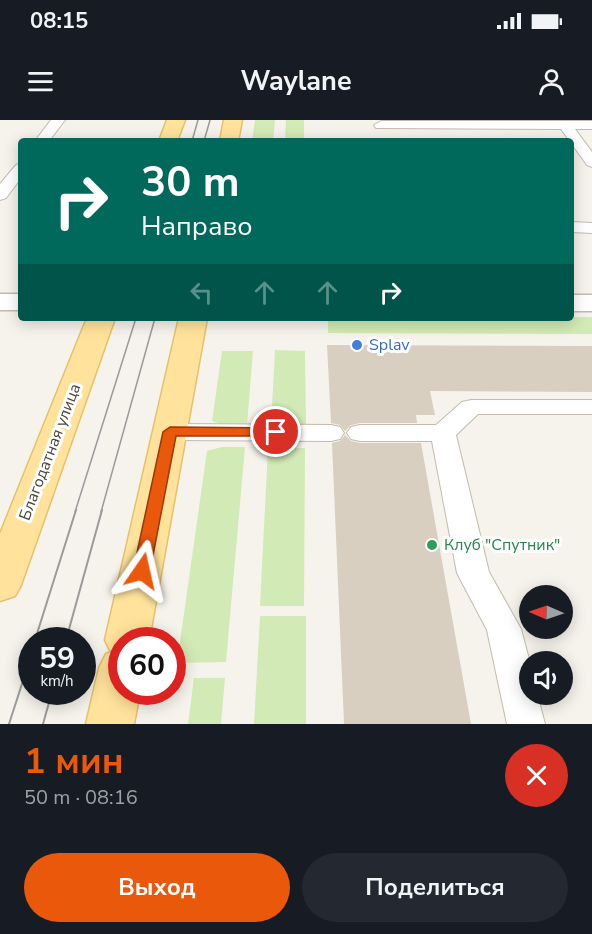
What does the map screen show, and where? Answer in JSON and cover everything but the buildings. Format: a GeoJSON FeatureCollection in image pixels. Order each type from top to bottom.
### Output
{"type":"FeatureCollection","features":[{"type":"Feature","properties":{"kind":"main road"},"geometry":{"type":"LineString","coordinates":[[169,138],[176,120]]}},
{"type":"Feature","properties":{"kind":"main road"},"geometry":{"type":"LineString","coordinates":[[230,138],[233,120]]}},
{"type":"Feature","properties":{"kind":"main road","name":"Благодатная улица"},"geometry":{"type":"LineString","coordinates":[[0,585],[100,321]]}},
{"type":"Feature","properties":{"kind":"main road"},"geometry":{"type":"LineString","coordinates":[[130,627],[192,321]]}},
{"type":"Feature","properties":{"kind":"main road"},"geometry":{"type":"LineString","coordinates":[[110,724],[114,705]]}},
{"type":"Feature","properties":{"kind":"street"},"geometry":{"type":"LineString","coordinates":[[0,302],[18,302]]}},
{"type":"Feature","properties":{"kind":"street"},"geometry":{"type":"LineString","coordinates":[[574,303],[592,303]]}},
{"type":"Feature","properties":{"kind":"lane"},"geometry":{"type":"LineString","coordinates":[[44,138],[58,120]]}},
{"type":"Feature","properties":{"kind":"lane"},"geometry":{"type":"LineString","coordinates":[[383,138],[380,122],[592,125]]}},
{"type":"Feature","properties":{"kind":"lane"},"geometry":{"type":"LineString","coordinates":[[565,125],[590,155]]}},
{"type":"Feature","properties":{"kind":"lane"},"geometry":{"type":"LineString","coordinates":[[0,195],[18,173]]}},
{"type":"Feature","properties":{"kind":"lane"},"geometry":{"type":"LineString","coordinates":[[574,227],[592,228]]}},
{"type":"Feature","properties":{"kind":"lane"},"geometry":{"type":"LineString","coordinates":[[360,433],[443,433],[471,407],[592,408]]}},
{"type":"Feature","properties":{"kind":"lane"},"geometry":{"type":"LineString","coordinates":[[170,432],[331,433]]}},
{"type":"Feature","properties":{"kind":"lane"},"geometry":{"type":"LineString","coordinates":[[443,433],[473,573],[504,629],[526,724]]}},
{"type":"Feature","properties":{"kind":"green space"},"geometry":{"type":"Polygon","coordinates":[[[255,120],[275,120],[273,138],[252,138],[255,120]]]}},
{"type":"Feature","properties":{"kind":"green space"},"geometry":{"type":"Polygon","coordinates":[[[286,120],[304,120],[304,138],[285,138],[286,120]]]}},
{"type":"Feature","properties":{"kind":"green space"},"geometry":{"type":"Polygon","coordinates":[[[574,317],[592,317],[592,334],[328,333],[328,321],[574,321],[574,317]]]}},
{"type":"Feature","properties":{"kind":"green space"},"geometry":{"type":"Polygon","coordinates":[[[275,350],[305,351],[306,425],[271,425],[275,350]]]}},
{"type":"Feature","properties":{"kind":"green space"},"geometry":{"type":"Polygon","coordinates":[[[222,351],[253,351],[247,425],[224,425],[212,421],[222,351]]]}},
{"type":"Feature","properties":{"kind":"green space"},"geometry":{"type":"Polygon","coordinates":[[[222,447],[245,447],[226,662],[186,663],[186,627],[182,627],[207,451],[222,447]]]}},
{"type":"Feature","properties":{"kind":"green space"},"geometry":{"type":"Polygon","coordinates":[[[268,448],[305,448],[304,606],[260,606],[268,448]]]}},
{"type":"Feature","properties":{"kind":"green space"},"geometry":{"type":"Polygon","coordinates":[[[260,616],[306,616],[306,724],[254,724],[260,616]]]}},
{"type":"Feature","properties":{"kind":"green space"},"geometry":{"type":"Polygon","coordinates":[[[194,678],[225,678],[221,724],[188,724],[194,678]]]}},
{"type":"Feature","properties":{"kind":"tram line"},"geometry":{"type":"LineString","coordinates":[[193,138],[198,120]]}},
{"type":"Feature","properties":{"kind":"tram line"},"geometry":{"type":"LineString","coordinates":[[205,138],[210,120]]}},
{"type":"Feature","properties":{"kind":"tram line"},"geometry":{"type":"LineString","coordinates":[[75,512],[135,321]]}},
{"type":"Feature","properties":{"kind":"tram line"},"geometry":{"type":"LineString","coordinates":[[101,512],[154,321]]}},
{"type":"Feature","properties":{"kind":"tram line"},"geometry":{"type":"LineString","coordinates":[[39,627],[76,510]]}},
{"type":"Feature","properties":{"kind":"tram line"},"geometry":{"type":"LineString","coordinates":[[70,627],[102,510]]}},
{"type":"Feature","properties":{"kind":"tram line"},"geometry":{"type":"LineString","coordinates":[[9,724],[18,696]]}},
{"type":"Feature","properties":{"kind":"tram line"},"geometry":{"type":"LineString","coordinates":[[43,724],[48,705]]}},
{"type":"Feature","properties":{"kind":"place","name":"Splav"},"geometry":{"type":"Point","coordinates":[357,345]}},
{"type":"Feature","properties":{"kind":"place","name":"Клуб \"Спутник\""},"geometry":{"type":"Point","coordinates":[432,545]}},
{"type":"Feature","properties":{"kind":"route"},"geometry":{"type":"LineString","coordinates":[[142,571],[170,432],[276,432]]}}]}
